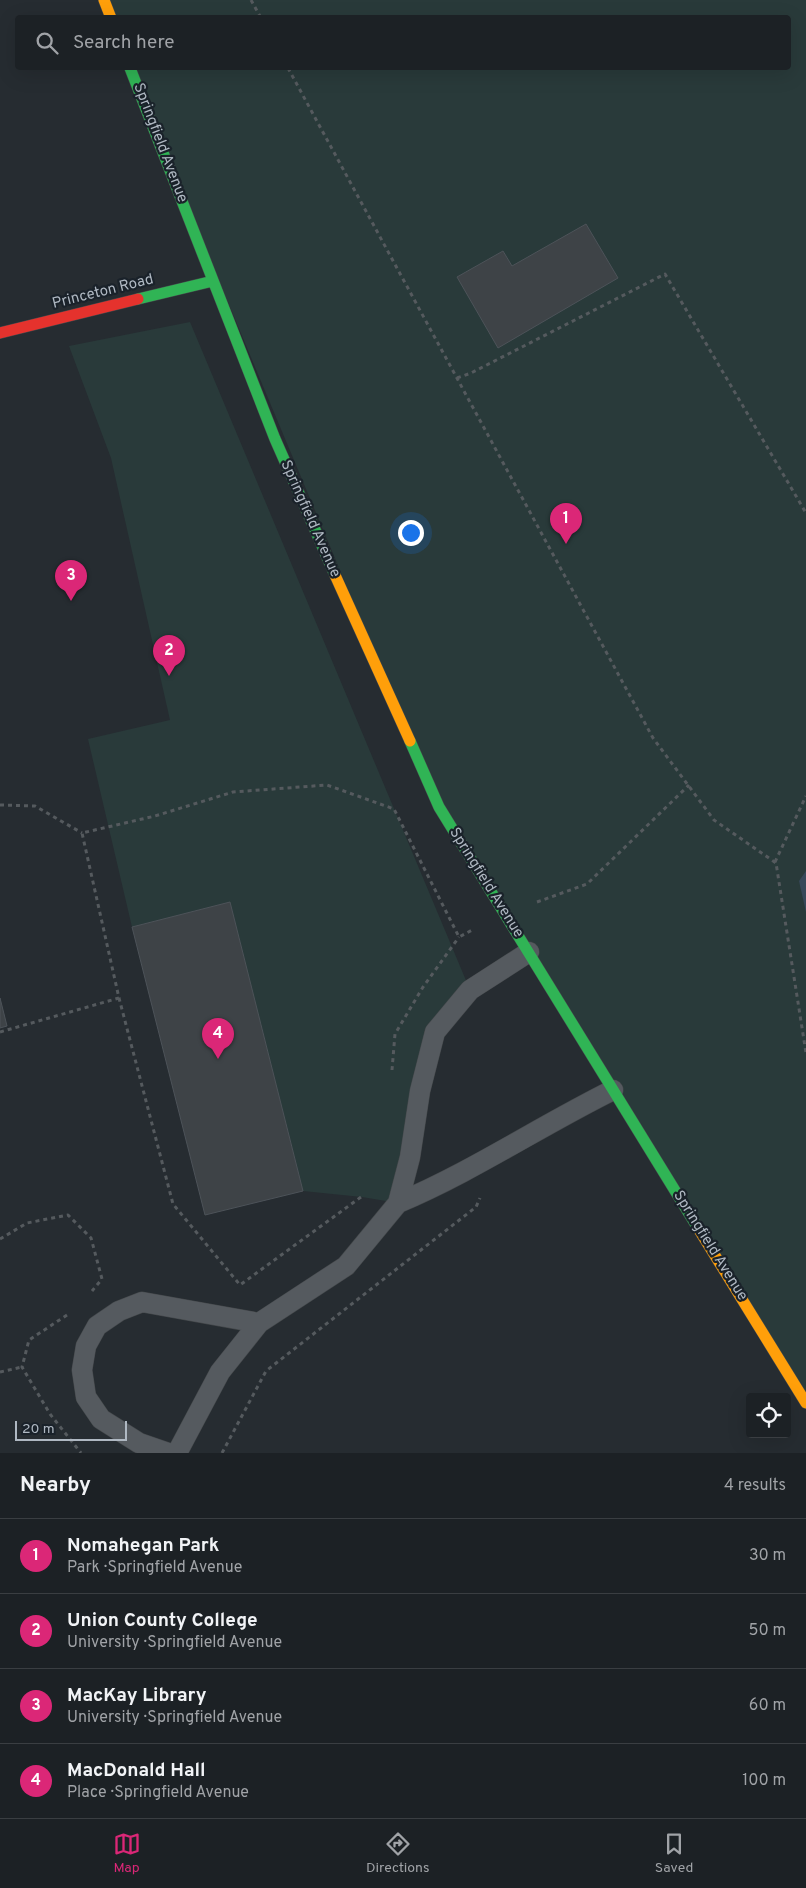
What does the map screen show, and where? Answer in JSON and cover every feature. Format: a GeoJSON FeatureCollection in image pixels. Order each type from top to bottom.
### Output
{"type":"FeatureCollection","features":[{"type":"Feature","properties":{"kind":"street"},"geometry":{"type":"LineString","coordinates":[[104,0],[109,15]]}},
{"type":"Feature","properties":{"kind":"street","name":"Springfield Avenue"},"geometry":{"type":"LineString","coordinates":[[131,70],[275,439],[439,807],[806,1403]]}},
{"type":"Feature","properties":{"kind":"street","name":"Princeton Road"},"geometry":{"type":"LineString","coordinates":[[0,333],[213,281]]}},
{"type":"Feature","properties":{"kind":"lane","name":"Springfield Avenue"},"geometry":{"type":"LineString","coordinates":[[398,1204],[410,1157],[420,1091],[435,1032],[470,990],[529,952]]}},
{"type":"Feature","properties":{"kind":"lane"},"geometry":{"type":"LineString","coordinates":[[176,1453],[220,1372],[258,1323],[346,1266],[398,1204],[441,1184],[551,1122],[613,1090]]}},
{"type":"Feature","properties":{"kind":"lane"},"geometry":{"type":"LineString","coordinates":[[168,1453],[139,1442],[101,1419],[86,1397],[82,1370],[86,1346],[98,1326],[120,1311],[142,1302],[258,1323]]}},
{"type":"Feature","properties":{"kind":"path"},"geometry":{"type":"LineString","coordinates":[[251,0],[259,15]]}},
{"type":"Feature","properties":{"kind":"path"},"geometry":{"type":"LineString","coordinates":[[289,70],[653,738],[714,820],[776,863]]}},
{"type":"Feature","properties":{"kind":"path"},"geometry":{"type":"LineString","coordinates":[[457,378],[471,373],[665,274],[806,513]]}},
{"type":"Feature","properties":{"kind":"path"},"geometry":{"type":"LineString","coordinates":[[0,805],[35,806],[82,832],[155,816],[233,792],[327,785],[394,809],[459,937]]}},
{"type":"Feature","properties":{"kind":"path"},"geometry":{"type":"LineString","coordinates":[[392,1074],[395,1034],[423,987],[459,937],[504,914],[587,884],[689,786]]}},
{"type":"Feature","properties":{"kind":"path"},"geometry":{"type":"LineString","coordinates":[[806,796],[776,863],[806,1053]]}},
{"type":"Feature","properties":{"kind":"path"},"geometry":{"type":"LineString","coordinates":[[82,832],[120,998],[173,1204],[240,1285],[362,1197]]}},
{"type":"Feature","properties":{"kind":"path"},"geometry":{"type":"LineString","coordinates":[[0,1032],[120,998]]}},
{"type":"Feature","properties":{"kind":"path"},"geometry":{"type":"LineString","coordinates":[[222,1453],[266,1371],[476,1207],[484,1190]]}},
{"type":"Feature","properties":{"kind":"path"},"geometry":{"type":"LineString","coordinates":[[0,1239],[27,1223],[68,1215],[91,1238],[102,1279],[86,1298]]}},
{"type":"Feature","properties":{"kind":"path"},"geometry":{"type":"LineString","coordinates":[[67,1314],[29,1340],[22,1367],[50,1414],[81,1453]]}},
{"type":"Feature","properties":{"kind":"path"},"geometry":{"type":"LineString","coordinates":[[0,1372],[22,1367]]}},
{"type":"Feature","properties":{"kind":"shaded area"},"geometry":{"type":"Polygon","coordinates":[[[104,0],[806,0],[806,1398],[439,807],[131,70],[791,70],[791,15],[110,15],[104,0]]]}},
{"type":"Feature","properties":{"kind":"shaded area"},"geometry":{"type":"Polygon","coordinates":[[[190,322],[470,990],[435,1032],[398,1203],[303,1191],[230,902],[132,927],[88,739],[170,720],[111,458],[69,346],[190,322]]]}},
{"type":"Feature","properties":{"kind":"water"},"geometry":{"type":"Polygon","coordinates":[[[806,871],[806,912],[799,881],[806,871]]]}},
{"type":"Feature","properties":{"kind":"building"},"geometry":{"type":"Polygon","coordinates":[[[586,224],[618,278],[498,348],[457,277],[503,251],[512,266],[586,224]]]}},
{"type":"Feature","properties":{"kind":"building"},"geometry":{"type":"Polygon","coordinates":[[[230,902],[303,1191],[205,1215],[132,927],[230,902]]]}},
{"type":"Feature","properties":{"kind":"building"},"geometry":{"type":"Polygon","coordinates":[[[0,998],[7,1026],[0,1028],[0,998]]]}},
{"type":"Feature","properties":{"kind":"traffic: fast"},"geometry":{"type":"LineString","coordinates":[[131,70],[275,439],[335,575]]}},
{"type":"Feature","properties":{"kind":"traffic: fast"},"geometry":{"type":"LineString","coordinates":[[138,299],[213,281]]}},
{"type":"Feature","properties":{"kind":"traffic: fast"},"geometry":{"type":"LineString","coordinates":[[410,741],[439,807],[698,1228]]}},
{"type":"Feature","properties":{"kind":"traffic: slow"},"geometry":{"type":"LineString","coordinates":[[104,0],[110,15]]}},
{"type":"Feature","properties":{"kind":"traffic: slow"},"geometry":{"type":"LineString","coordinates":[[335,575],[410,741]]}},
{"type":"Feature","properties":{"kind":"traffic: slow"},"geometry":{"type":"LineString","coordinates":[[698,1228],[806,1403]]}},
{"type":"Feature","properties":{"kind":"traffic: jam"},"geometry":{"type":"LineString","coordinates":[[0,333],[138,299]]}},
{"type":"Feature","properties":{"kind":"place","name":"Nomahegan Park"},"geometry":{"type":"Point","coordinates":[566,544]}},
{"type":"Feature","properties":{"kind":"place","name":"MacKay Library"},"geometry":{"type":"Point","coordinates":[71,601]}},
{"type":"Feature","properties":{"kind":"place","name":"Union County College"},"geometry":{"type":"Point","coordinates":[169,676]}},
{"type":"Feature","properties":{"kind":"place","name":"MacDonald Hall"},"geometry":{"type":"Point","coordinates":[218,1059]}}]}
